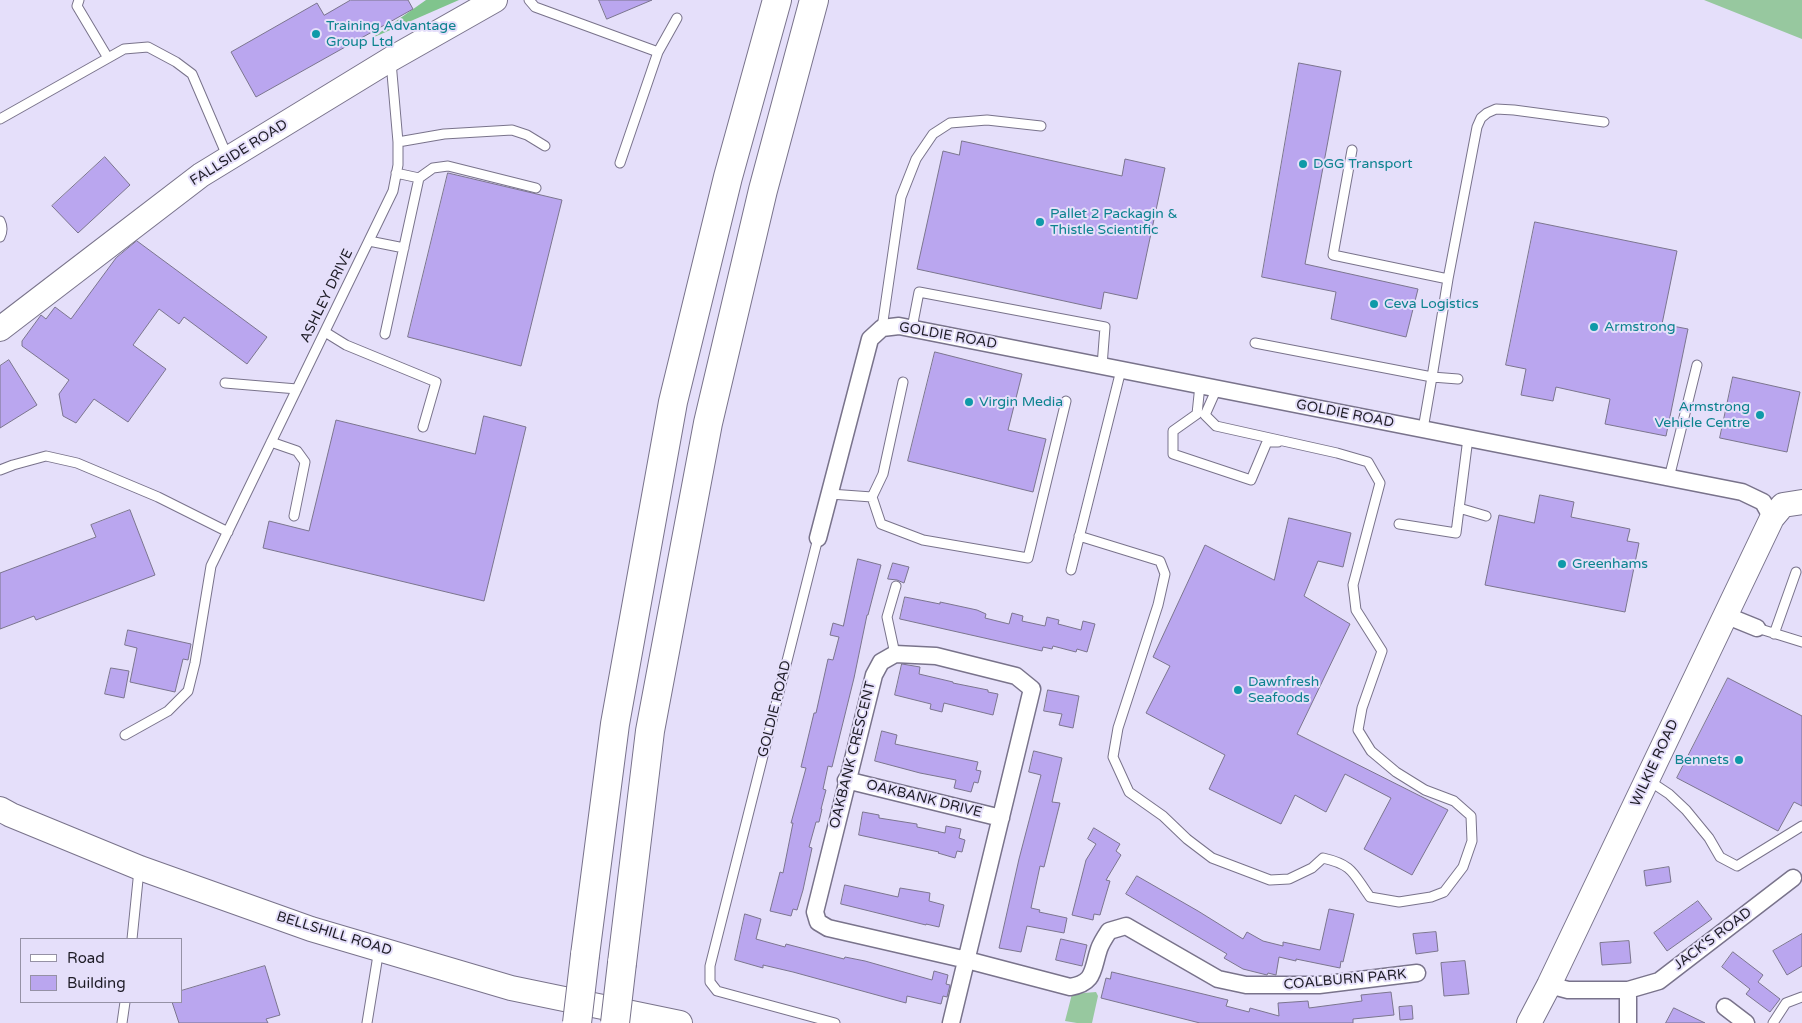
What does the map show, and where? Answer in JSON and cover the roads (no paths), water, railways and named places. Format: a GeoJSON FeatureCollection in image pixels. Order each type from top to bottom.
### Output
{"type":"FeatureCollection","features":[{"type":"Feature","properties":{"kind":"highway"},"geometry":{"type":"LineString","coordinates":[[577,1023],[615,724],[673,402],[728,177],[777,0]]}},
{"type":"Feature","properties":{"kind":"highway"},"geometry":{"type":"LineString","coordinates":[[615,1023],[650,731],[708,423],[762,190],[814,0]]}},
{"type":"Feature","properties":{"kind":"street","name":"FALLSIDE ROAD"},"geometry":{"type":"LineString","coordinates":[[0,330],[201,174],[391,59],[495,0]]}},
{"type":"Feature","properties":{"kind":"street","name":"GOLDIE ROAD"},"geometry":{"type":"LineString","coordinates":[[818,538],[870,339],[882,328],[899,326],[1742,492],[1762,502],[1786,509]]}},
{"type":"Feature","properties":{"kind":"street","name":"WILKIE ROAD"},"geometry":{"type":"LineString","coordinates":[[1529,1023],[1550,986],[1726,615],[1786,509]]}},
{"type":"Feature","properties":{"kind":"street"},"geometry":{"type":"LineString","coordinates":[[1726,615],[1756,628]]}},
{"type":"Feature","properties":{"kind":"street"},"geometry":{"type":"LineString","coordinates":[[895,654],[936,656],[1016,676],[1032,689],[951,1023]]}},
{"type":"Feature","properties":{"kind":"street","name":"OAKBANK CRESCENT"},"geometry":{"type":"LineString","coordinates":[[895,654],[881,662],[874,675],[846,780],[815,912],[818,922],[828,928],[966,960]]}},
{"type":"Feature","properties":{"kind":"street","name":"OAKBANK DRIVE"},"geometry":{"type":"LineString","coordinates":[[846,780],[1001,818]]}},
{"type":"Feature","properties":{"kind":"street","name":"BELLSHILL ROAD"},"geometry":{"type":"LineString","coordinates":[[5,812],[140,868],[311,929],[511,988],[680,1023]]}},
{"type":"Feature","properties":{"kind":"street","name":"JACK'S ROAD"},"geometry":{"type":"LineString","coordinates":[[1550,986],[1568,990],[1628,990],[1659,981],[1793,878]]}},
{"type":"Feature","properties":{"kind":"street","name":"COALBURN PARK"},"geometry":{"type":"LineString","coordinates":[[966,960],[1070,987],[1081,985],[1090,978],[1100,946],[1109,931],[1126,926],[1218,979],[1246,985],[1319,984],[1417,973]]}},
{"type":"Feature","properties":{"kind":"street"},"geometry":{"type":"LineString","coordinates":[[1628,990],[1628,1023]]}},
{"type":"Feature","properties":{"kind":"street"},"geometry":{"type":"LineString","coordinates":[[1725,1007],[1746,1023]]}},
{"type":"Feature","properties":{"kind":"lane"},"geometry":{"type":"LineString","coordinates":[[78,0],[77,6],[108,58]]}},
{"type":"Feature","properties":{"kind":"lane"},"geometry":{"type":"LineString","coordinates":[[528,0],[534,7],[602,30],[658,52]]}},
{"type":"Feature","properties":{"kind":"lane"},"geometry":{"type":"LineString","coordinates":[[620,163],[658,52],[677,18]]}},
{"type":"Feature","properties":{"kind":"lane"},"geometry":{"type":"LineString","coordinates":[[0,119],[124,50],[148,47],[176,62],[192,74],[228,158]]}},
{"type":"Feature","properties":{"kind":"lane","name":"ASHLEY DRIVE"},"geometry":{"type":"LineString","coordinates":[[125,735],[168,710],[188,691],[195,663],[211,566],[393,191],[398,142],[391,59]]}},
{"type":"Feature","properties":{"kind":"lane"},"geometry":{"type":"LineString","coordinates":[[1423,429],[1448,279],[1477,127],[1481,118],[1496,109],[1604,122]]}},
{"type":"Feature","properties":{"kind":"lane"},"geometry":{"type":"LineString","coordinates":[[882,328],[901,197],[916,159],[933,134],[950,124],[987,120],[1041,126]]}},
{"type":"Feature","properties":{"kind":"lane"},"geometry":{"type":"LineString","coordinates":[[398,142],[444,134],[512,130],[527,135],[545,146]]}},
{"type":"Feature","properties":{"kind":"lane"},"geometry":{"type":"LineString","coordinates":[[1352,150],[1333,255],[1448,279]]}},
{"type":"Feature","properties":{"kind":"lane"},"geometry":{"type":"LineString","coordinates":[[385,334],[419,178],[433,168],[448,166],[536,188]]}},
{"type":"Feature","properties":{"kind":"lane"},"geometry":{"type":"LineString","coordinates":[[396,173],[419,178]]}},
{"type":"Feature","properties":{"kind":"lane"},"geometry":{"type":"LineString","coordinates":[[0,221],[2,226],[0,237]]}},
{"type":"Feature","properties":{"kind":"lane"},"geometry":{"type":"LineString","coordinates":[[369,242],[404,248]]}},
{"type":"Feature","properties":{"kind":"lane"},"geometry":{"type":"LineString","coordinates":[[912,328],[920,292],[1105,327],[1102,366]]}},
{"type":"Feature","properties":{"kind":"lane"},"geometry":{"type":"LineString","coordinates":[[325,332],[346,345],[436,382],[424,427]]}},
{"type":"Feature","properties":{"kind":"lane"},"geometry":{"type":"LineString","coordinates":[[1255,343],[1432,377],[1458,379]]}},
{"type":"Feature","properties":{"kind":"lane"},"geometry":{"type":"LineString","coordinates":[[1669,478],[1697,365]]}},
{"type":"Feature","properties":{"kind":"lane"},"geometry":{"type":"LineString","coordinates":[[1071,570],[1121,370]]}},
{"type":"Feature","properties":{"kind":"lane"},"geometry":{"type":"LineString","coordinates":[[903,382],[883,474],[872,497],[881,524],[923,540],[1028,558],[1066,401]]}},
{"type":"Feature","properties":{"kind":"lane"},"geometry":{"type":"LineString","coordinates":[[226,383],[297,389]]}},
{"type":"Feature","properties":{"kind":"lane"},"geometry":{"type":"LineString","coordinates":[[1200,385],[1197,414],[1172,431],[1173,454],[1251,480],[1267,442],[1288,441]]}},
{"type":"Feature","properties":{"kind":"lane"},"geometry":{"type":"LineString","coordinates":[[1080,536],[1160,561],[1165,574],[1158,605],[1118,728],[1113,757],[1129,792],[1163,816],[1187,839],[1212,858],[1270,880],[1289,879],[1312,868],[1323,858],[1337,861],[1352,870],[1370,897],[1399,902],[1431,897],[1444,892],[1463,867],[1472,841],[1471,816],[1454,801],[1425,790],[1396,772],[1371,751],[1358,730],[1362,708],[1382,651],[1356,610],[1353,585],[1380,483],[1368,462],[1288,441],[1216,426],[1205,415],[1217,388]]}},
{"type":"Feature","properties":{"kind":"lane"},"geometry":{"type":"LineString","coordinates":[[1399,524],[1456,532],[1468,438]]}},
{"type":"Feature","properties":{"kind":"lane"},"geometry":{"type":"LineString","coordinates":[[271,442],[297,451],[304,462],[294,516]]}},
{"type":"Feature","properties":{"kind":"lane"},"geometry":{"type":"LineString","coordinates":[[0,470],[46,456],[77,463],[158,497],[228,532]]}},
{"type":"Feature","properties":{"kind":"lane"},"geometry":{"type":"LineString","coordinates":[[830,494],[872,497]]}},
{"type":"Feature","properties":{"kind":"lane"},"geometry":{"type":"LineString","coordinates":[[1459,508],[1486,516]]}},
{"type":"Feature","properties":{"kind":"lane","name":"GOLDIE ROAD"},"geometry":{"type":"LineString","coordinates":[[818,538],[710,966],[710,982],[717,991],[836,1023]]}},
{"type":"Feature","properties":{"kind":"lane"},"geometry":{"type":"LineString","coordinates":[[1774,634],[1796,572]]}},
{"type":"Feature","properties":{"kind":"lane"},"geometry":{"type":"LineString","coordinates":[[895,654],[887,617],[896,586]]}},
{"type":"Feature","properties":{"kind":"lane"},"geometry":{"type":"LineString","coordinates":[[1756,628],[1802,642]]}},
{"type":"Feature","properties":{"kind":"lane"},"geometry":{"type":"LineString","coordinates":[[1647,780],[1669,794],[1686,810],[1709,838],[1720,857],[1737,866],[1802,826]]}},
{"type":"Feature","properties":{"kind":"lane"},"geometry":{"type":"LineString","coordinates":[[132,938],[140,868]]}},
{"type":"Feature","properties":{"kind":"lane"},"geometry":{"type":"LineString","coordinates":[[367,1023],[379,949]]}},
{"type":"Feature","properties":{"kind":"lane"},"geometry":{"type":"LineString","coordinates":[[1774,1023],[1786,1003],[1802,997]]}},
{"type":"Feature","properties":{"kind":"lane"},"geometry":{"type":"LineString","coordinates":[[122,1023],[125,1003]]}},
{"type":"Feature","properties":{"kind":"place","name":"Training Advantage Group Ltd"},"geometry":{"type":"Point","coordinates":[316,34]}},
{"type":"Feature","properties":{"kind":"place","name":"DGG Transport"},"geometry":{"type":"Point","coordinates":[1303,164]}},
{"type":"Feature","properties":{"kind":"place","name":"Pallet 2 Packagin & Thistle Scientific"},"geometry":{"type":"Point","coordinates":[1040,222]}},
{"type":"Feature","properties":{"kind":"place","name":"Ceva Logistics"},"geometry":{"type":"Point","coordinates":[1374,304]}},
{"type":"Feature","properties":{"kind":"place","name":"Armstrong"},"geometry":{"type":"Point","coordinates":[1594,327]}},
{"type":"Feature","properties":{"kind":"place","name":"Virgin Media"},"geometry":{"type":"Point","coordinates":[969,402]}},
{"type":"Feature","properties":{"kind":"place","name":"Armstrong Vehicle Centre"},"geometry":{"type":"Point","coordinates":[1760,415]}},
{"type":"Feature","properties":{"kind":"place","name":"Greenhams"},"geometry":{"type":"Point","coordinates":[1562,564]}},
{"type":"Feature","properties":{"kind":"place","name":"Dawnfresh Seafoods"},"geometry":{"type":"Point","coordinates":[1238,690]}},
{"type":"Feature","properties":{"kind":"place","name":"Bennets"},"geometry":{"type":"Point","coordinates":[1739,760]}}]}
